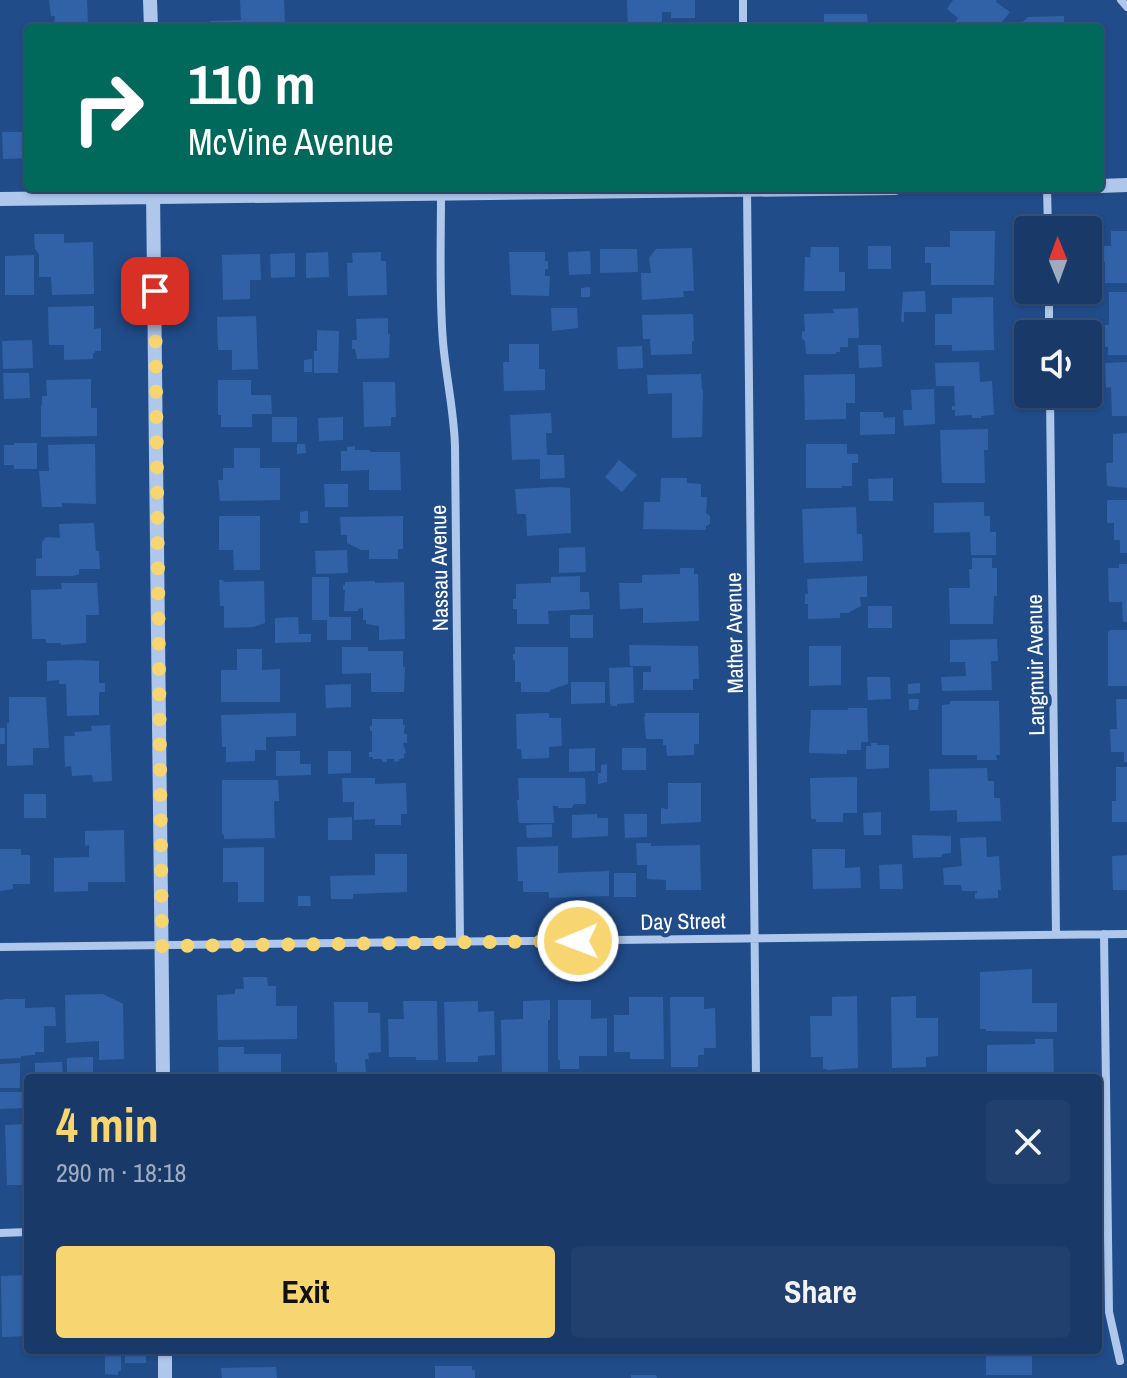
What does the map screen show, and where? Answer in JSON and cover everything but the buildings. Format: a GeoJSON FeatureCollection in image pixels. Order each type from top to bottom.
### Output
{"type":"FeatureCollection","features":[{"type":"Feature","properties":{"kind":"street"},"geometry":{"type":"LineString","coordinates":[[150,0],[151,24]]}},
{"type":"Feature","properties":{"kind":"street"},"geometry":{"type":"LineString","coordinates":[[743,0],[743,24]]}},
{"type":"Feature","properties":{"kind":"street"},"geometry":{"type":"LineString","coordinates":[[1121,0],[1127,7]]}},
{"type":"Feature","properties":{"kind":"street"},"geometry":{"type":"LineString","coordinates":[[1104,186],[1127,185]]}},
{"type":"Feature","properties":{"kind":"street"},"geometry":{"type":"LineString","coordinates":[[0,199],[153,192],[563,192]]}},
{"type":"Feature","properties":{"kind":"street"},"geometry":{"type":"LineString","coordinates":[[153,192],[163,1074]]}},
{"type":"Feature","properties":{"kind":"street","name":"Mather Avenue"},"geometry":{"type":"LineString","coordinates":[[747,192],[756,1074]]}},
{"type":"Feature","properties":{"kind":"street"},"geometry":{"type":"LineString","coordinates":[[1047,192],[1048,216]]}},
{"type":"Feature","properties":{"kind":"street","name":"Nassau Avenue"},"geometry":{"type":"LineString","coordinates":[[441,194],[443,340],[455,446],[460,942]]}},
{"type":"Feature","properties":{"kind":"street","name":"Langmuir Avenue"},"geometry":{"type":"LineString","coordinates":[[1050,408],[1056,935]]}},
{"type":"Feature","properties":{"kind":"street"},"geometry":{"type":"LineString","coordinates":[[1104,934],[1109,1312],[1120,1361]]}},
{"type":"Feature","properties":{"kind":"street","name":"Day Street"},"geometry":{"type":"LineString","coordinates":[[0,947],[1127,934]]}},
{"type":"Feature","properties":{"kind":"street"},"geometry":{"type":"LineString","coordinates":[[0,1233],[24,1232]]}},
{"type":"Feature","properties":{"kind":"street"},"geometry":{"type":"LineString","coordinates":[[165,1354],[165,1378]]}},
{"type":"Feature","properties":{"kind":"route"},"geometry":{"type":"LineString","coordinates":[[155,291],[162,946],[578,941]]}}]}
